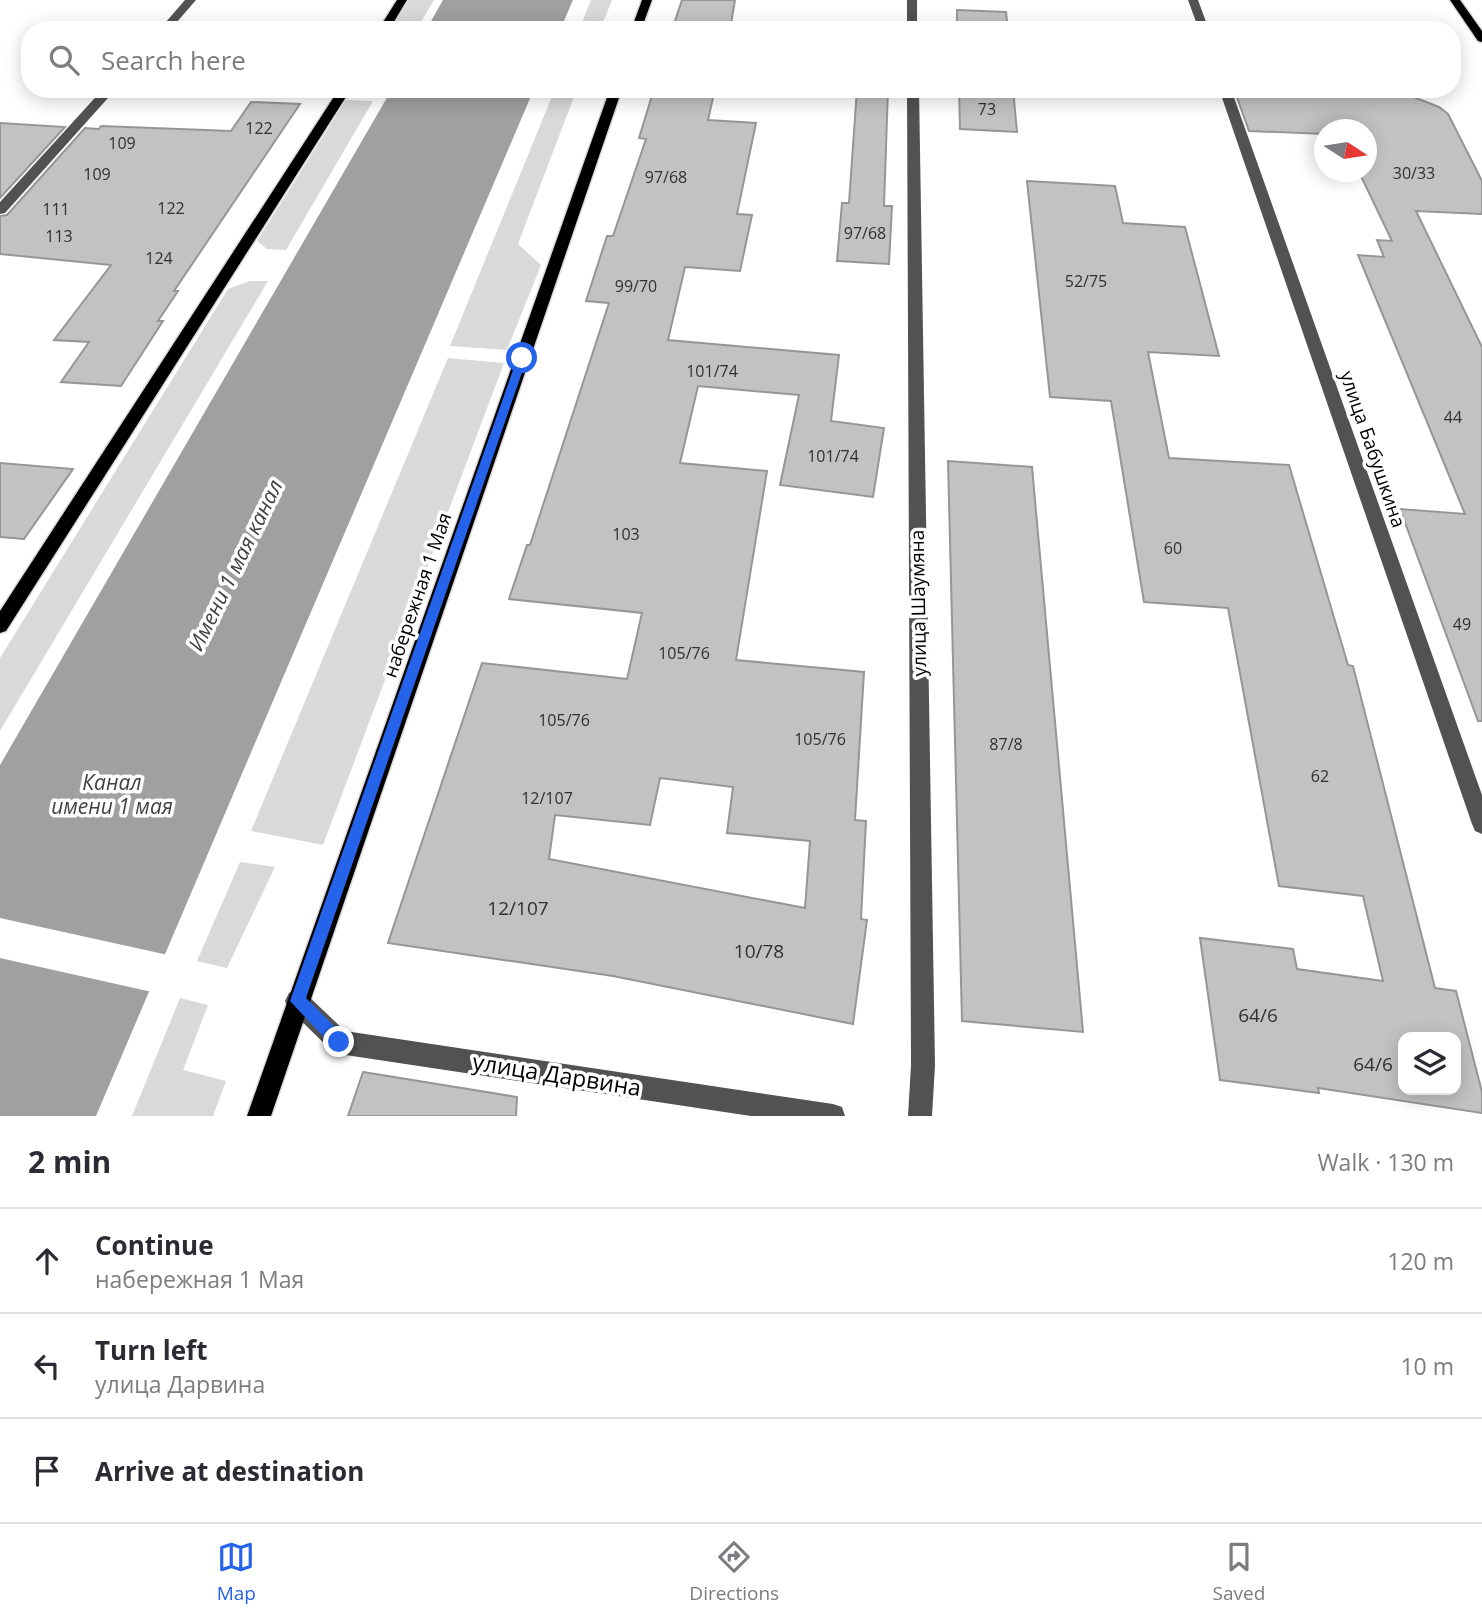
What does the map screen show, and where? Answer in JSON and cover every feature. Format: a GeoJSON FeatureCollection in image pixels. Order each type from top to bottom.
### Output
{"type":"FeatureCollection","features":[{"type":"Feature","properties":{"kind":"main road"},"geometry":{"type":"LineString","coordinates":[[389,21],[402,0]]}},
{"type":"Feature","properties":{"kind":"main road"},"geometry":{"type":"LineString","coordinates":[[639,21],[647,0]]}},
{"type":"Feature","properties":{"kind":"main road"},"geometry":{"type":"LineString","coordinates":[[1455,0],[1482,39]]}},
{"type":"Feature","properties":{"kind":"main road"},"geometry":{"type":"LineString","coordinates":[[0,625],[339,98]]}},
{"type":"Feature","properties":{"kind":"main road","name":"набережная 1 Мая"},"geometry":{"type":"LineString","coordinates":[[259,1116],[613,98]]}},
{"type":"Feature","properties":{"kind":"street"},"geometry":{"type":"LineString","coordinates":[[172,21],[191,0]]}},
{"type":"Feature","properties":{"kind":"street"},"geometry":{"type":"LineString","coordinates":[[912,0],[912,21]]}},
{"type":"Feature","properties":{"kind":"street"},"geometry":{"type":"LineString","coordinates":[[1193,0],[1201,21]]}},
{"type":"Feature","properties":{"kind":"street"},"geometry":{"type":"LineString","coordinates":[[0,210],[102,98]]}},
{"type":"Feature","properties":{"kind":"street","name":"улица Шаумяна"},"geometry":{"type":"LineString","coordinates":[[913,98],[923,1051],[920,1116]]}},
{"type":"Feature","properties":{"kind":"street","name":"улица Бабушкина"},"geometry":{"type":"LineString","coordinates":[[1228,98],[1482,824]]}},
{"type":"Feature","properties":{"kind":"street","name":"улица Дарвина"},"geometry":{"type":"LineString","coordinates":[[297,1001],[339,1042],[833,1116]]}},
{"type":"Feature","properties":{"kind":"shaded area"},"geometry":{"type":"Polygon","coordinates":[[[408,0],[434,0],[421,21],[395,21],[408,0]]]}},
{"type":"Feature","properties":{"kind":"shaded area"},"geometry":{"type":"Polygon","coordinates":[[[591,0],[612,0],[604,21],[583,21],[591,0]]]}},
{"type":"Feature","properties":{"kind":"shaded area"},"geometry":{"type":"Polygon","coordinates":[[[551,98],[574,98],[518,244],[541,265],[507,350],[450,346],[551,98]]]}},
{"type":"Feature","properties":{"kind":"shaded area"},"geometry":{"type":"Polygon","coordinates":[[[346,100],[373,101],[286,250],[267,249],[257,241],[346,100]]]}},
{"type":"Feature","properties":{"kind":"shaded area"},"geometry":{"type":"Polygon","coordinates":[[[250,281],[268,281],[0,731],[0,658],[228,289],[250,281]]]}},
{"type":"Feature","properties":{"kind":"shaded area"},"geometry":{"type":"Polygon","coordinates":[[[448,358],[504,363],[323,845],[251,831],[448,358]]]}},
{"type":"Feature","properties":{"kind":"shaded area"},"geometry":{"type":"Polygon","coordinates":[[[240,862],[275,867],[227,968],[197,961],[240,862]]]}},
{"type":"Feature","properties":{"kind":"shaded area"},"geometry":{"type":"Polygon","coordinates":[[[180,998],[208,1005],[183,1070],[226,1081],[213,1116],[132,1116],[180,998]]]}},
{"type":"Feature","properties":{"kind":"water"},"geometry":{"type":"Polygon","coordinates":[[[443,0],[573,0],[564,21],[431,21],[443,0]]]}},
{"type":"Feature","properties":{"kind":"water","name":"Канал имени 1 мая"},"geometry":{"type":"Polygon","coordinates":[[[387,98],[530,98],[96,1116],[0,1116],[0,765],[387,98]]]}},
{"type":"Feature","properties":{"kind":"pier"},"geometry":{"type":"Polygon","coordinates":[[[0,918],[168,955],[152,992],[0,958],[0,918]]]}},
{"type":"Feature","properties":{"kind":"building"},"geometry":{"type":"Polygon","coordinates":[[[682,0],[735,0],[732,21],[675,21],[682,0]]]}},
{"type":"Feature","properties":{"kind":"building"},"geometry":{"type":"Polygon","coordinates":[[[957,10],[1006,12],[1007,21],[957,21],[957,10]]]}},
{"type":"Feature","properties":{"kind":"building"},"geometry":{"type":"Polygon","coordinates":[[[651,98],[713,98],[708,120],[756,123],[737,214],[752,215],[740,271],[685,267],[668,340],[839,355],[831,421],[884,428],[873,497],[780,485],[799,395],[698,386],[680,463],[767,471],[736,660],[864,672],[855,820],[866,821],[861,919],[867,920],[853,1024],[613,976],[388,943],[482,663],[627,679],[642,613],[509,599],[527,545],[530,545],[609,303],[586,301],[607,236],[613,236],[646,139],[639,138],[651,98]],[[660,778],[650,825],[555,815],[549,859],[805,908],[810,841],[727,833],[733,787],[660,778]]]}},
{"type":"Feature","properties":{"kind":"building"},"geometry":{"type":"Polygon","coordinates":[[[856,98],[888,98],[884,206],[892,206],[889,264],[837,261],[842,203],[849,203],[856,98]]]}},
{"type":"Feature","properties":{"kind":"building"},"geometry":{"type":"Polygon","coordinates":[[[959,98],[1014,98],[1017,132],[960,129],[959,98]]]}},
{"type":"Feature","properties":{"kind":"building"},"geometry":{"type":"Polygon","coordinates":[[[1237,98],[1416,98],[1439,107],[1448,114],[1482,181],[1482,214],[1416,211],[1482,347],[1482,721],[1478,721],[1400,509],[1465,514],[1358,255],[1384,257],[1377,240],[1392,241],[1364,182],[1377,182],[1377,119],[1314,119],[1314,134],[1249,131],[1237,98]]]}},
{"type":"Feature","properties":{"kind":"building"},"geometry":{"type":"Polygon","coordinates":[[[251,102],[300,104],[174,291],[178,291],[158,321],[163,321],[121,386],[61,382],[89,342],[54,340],[111,265],[0,254],[0,216],[7,215],[85,128],[99,129],[101,126],[231,131],[251,102]]]}},
{"type":"Feature","properties":{"kind":"building"},"geometry":{"type":"Polygon","coordinates":[[[0,123],[65,127],[0,198],[0,123]]]}},
{"type":"Feature","properties":{"kind":"building"},"geometry":{"type":"Polygon","coordinates":[[[1027,181],[1115,186],[1123,223],[1185,227],[1219,356],[1148,352],[1169,458],[1289,465],[1348,665],[1353,666],[1435,988],[1456,991],[1482,1092],[1482,1113],[1318,1088],[1319,1093],[1220,1080],[1200,938],[1293,949],[1297,969],[1383,981],[1363,896],[1279,886],[1228,608],[1144,602],[1111,401],[1050,397],[1027,181]]]}},
{"type":"Feature","properties":{"kind":"building"},"geometry":{"type":"Polygon","coordinates":[[[948,461],[1032,467],[1083,1032],[962,1021],[948,461]]]}},
{"type":"Feature","properties":{"kind":"building"},"geometry":{"type":"Polygon","coordinates":[[[0,463],[73,469],[24,539],[0,537],[0,463]]]}},
{"type":"Feature","properties":{"kind":"building"},"geometry":{"type":"Polygon","coordinates":[[[363,1072],[517,1097],[516,1116],[348,1116],[363,1072]]]}},
{"type":"Feature","properties":{"kind":"route"},"geometry":{"type":"LineString","coordinates":[[339,1042],[297,1001],[522,358]]}},
{"type":"Feature","properties":{"kind":"water label","name":"Имени 1 мая канал"},"geometry":{"type":"Point","coordinates":[235,565]}}]}
